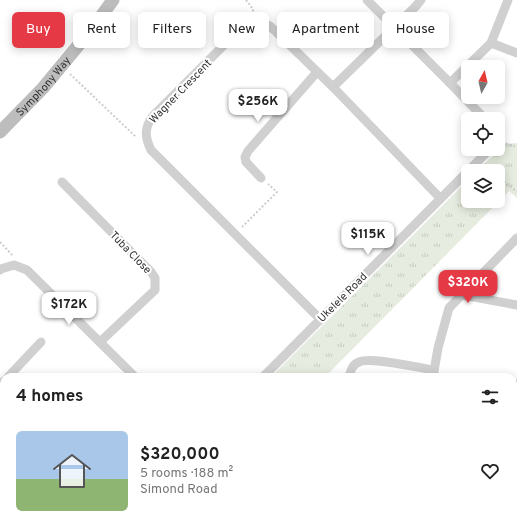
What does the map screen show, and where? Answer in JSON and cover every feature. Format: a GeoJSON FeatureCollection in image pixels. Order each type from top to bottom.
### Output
{"type":"FeatureCollection","features":[{"type":"Feature","properties":{"kind":"main road","name":"Symphony Way"},"geometry":{"type":"LineString","coordinates":[[0,132],[43,88],[91,30],[112,0]]}},
{"type":"Feature","properties":{"kind":"street"},"geometry":{"type":"LineString","coordinates":[[367,0],[382,16]]}},
{"type":"Feature","properties":{"kind":"street"},"geometry":{"type":"LineString","coordinates":[[411,12],[421,0]]}},
{"type":"Feature","properties":{"kind":"street"},"geometry":{"type":"LineString","coordinates":[[450,82],[491,43],[508,0]]}},
{"type":"Feature","properties":{"kind":"street"},"geometry":{"type":"LineString","coordinates":[[269,26],[332,87],[440,198]]}},
{"type":"Feature","properties":{"kind":"street"},"geometry":{"type":"LineString","coordinates":[[332,87],[382,39]]}},
{"type":"Feature","properties":{"kind":"street"},"geometry":{"type":"LineString","coordinates":[[491,43],[517,53]]}},
{"type":"Feature","properties":{"kind":"street","name":"Wagner Crescent"},"geometry":{"type":"LineString","coordinates":[[222,48],[152,117],[148,123],[146,140],[151,150],[320,319]]}},
{"type":"Feature","properties":{"kind":"street"},"geometry":{"type":"LineString","coordinates":[[415,48],[478,112]]}},
{"type":"Feature","properties":{"kind":"street"},"geometry":{"type":"LineString","coordinates":[[261,178],[246,162],[245,157],[248,151],[317,72]]}},
{"type":"Feature","properties":{"kind":"street","name":"Ukelele Road"},"geometry":{"type":"LineString","coordinates":[[267,373],[483,156]]}},
{"type":"Feature","properties":{"kind":"street","name":"Tuba Close"},"geometry":{"type":"LineString","coordinates":[[62,182],[151,272],[155,278],[155,290],[100,342]]}},
{"type":"Feature","properties":{"kind":"street"},"geometry":{"type":"LineString","coordinates":[[433,373],[438,348],[449,308],[517,238]]}},
{"type":"Feature","properties":{"kind":"street"},"geometry":{"type":"LineString","coordinates":[[0,270],[14,265],[27,270],[131,373]]}},
{"type":"Feature","properties":{"kind":"street"},"geometry":{"type":"LineString","coordinates":[[463,294],[517,305]]}},
{"type":"Feature","properties":{"kind":"street"},"geometry":{"type":"LineString","coordinates":[[13,373],[41,342]]}},
{"type":"Feature","properties":{"kind":"street"},"geometry":{"type":"LineString","coordinates":[[350,373],[354,364],[360,361],[377,360],[429,373]]}},
{"type":"Feature","properties":{"kind":"path"},"geometry":{"type":"LineString","coordinates":[[246,0],[253,9],[253,12]]}},
{"type":"Feature","properties":{"kind":"path"},"geometry":{"type":"LineString","coordinates":[[70,74],[138,139]]}},
{"type":"Feature","properties":{"kind":"path"},"geometry":{"type":"LineString","coordinates":[[505,143],[517,147]]}},
{"type":"Feature","properties":{"kind":"path"},"geometry":{"type":"LineString","coordinates":[[234,234],[277,192],[261,178]]}},
{"type":"Feature","properties":{"kind":"path"},"geometry":{"type":"LineString","coordinates":[[505,182],[517,192]]}},
{"type":"Feature","properties":{"kind":"path"},"geometry":{"type":"LineString","coordinates":[[0,242],[16,259]]}},
{"type":"Feature","properties":{"kind":"green space"},"geometry":{"type":"Polygon","coordinates":[[[517,143],[517,198],[509,191],[505,195],[505,164],[484,164],[493,156],[505,156],[505,144],[517,143]]]}},
{"type":"Feature","properties":{"kind":"green space"},"geometry":{"type":"Polygon","coordinates":[[[461,187],[461,208],[492,208],[329,373],[275,373],[461,187]]]}}]}
